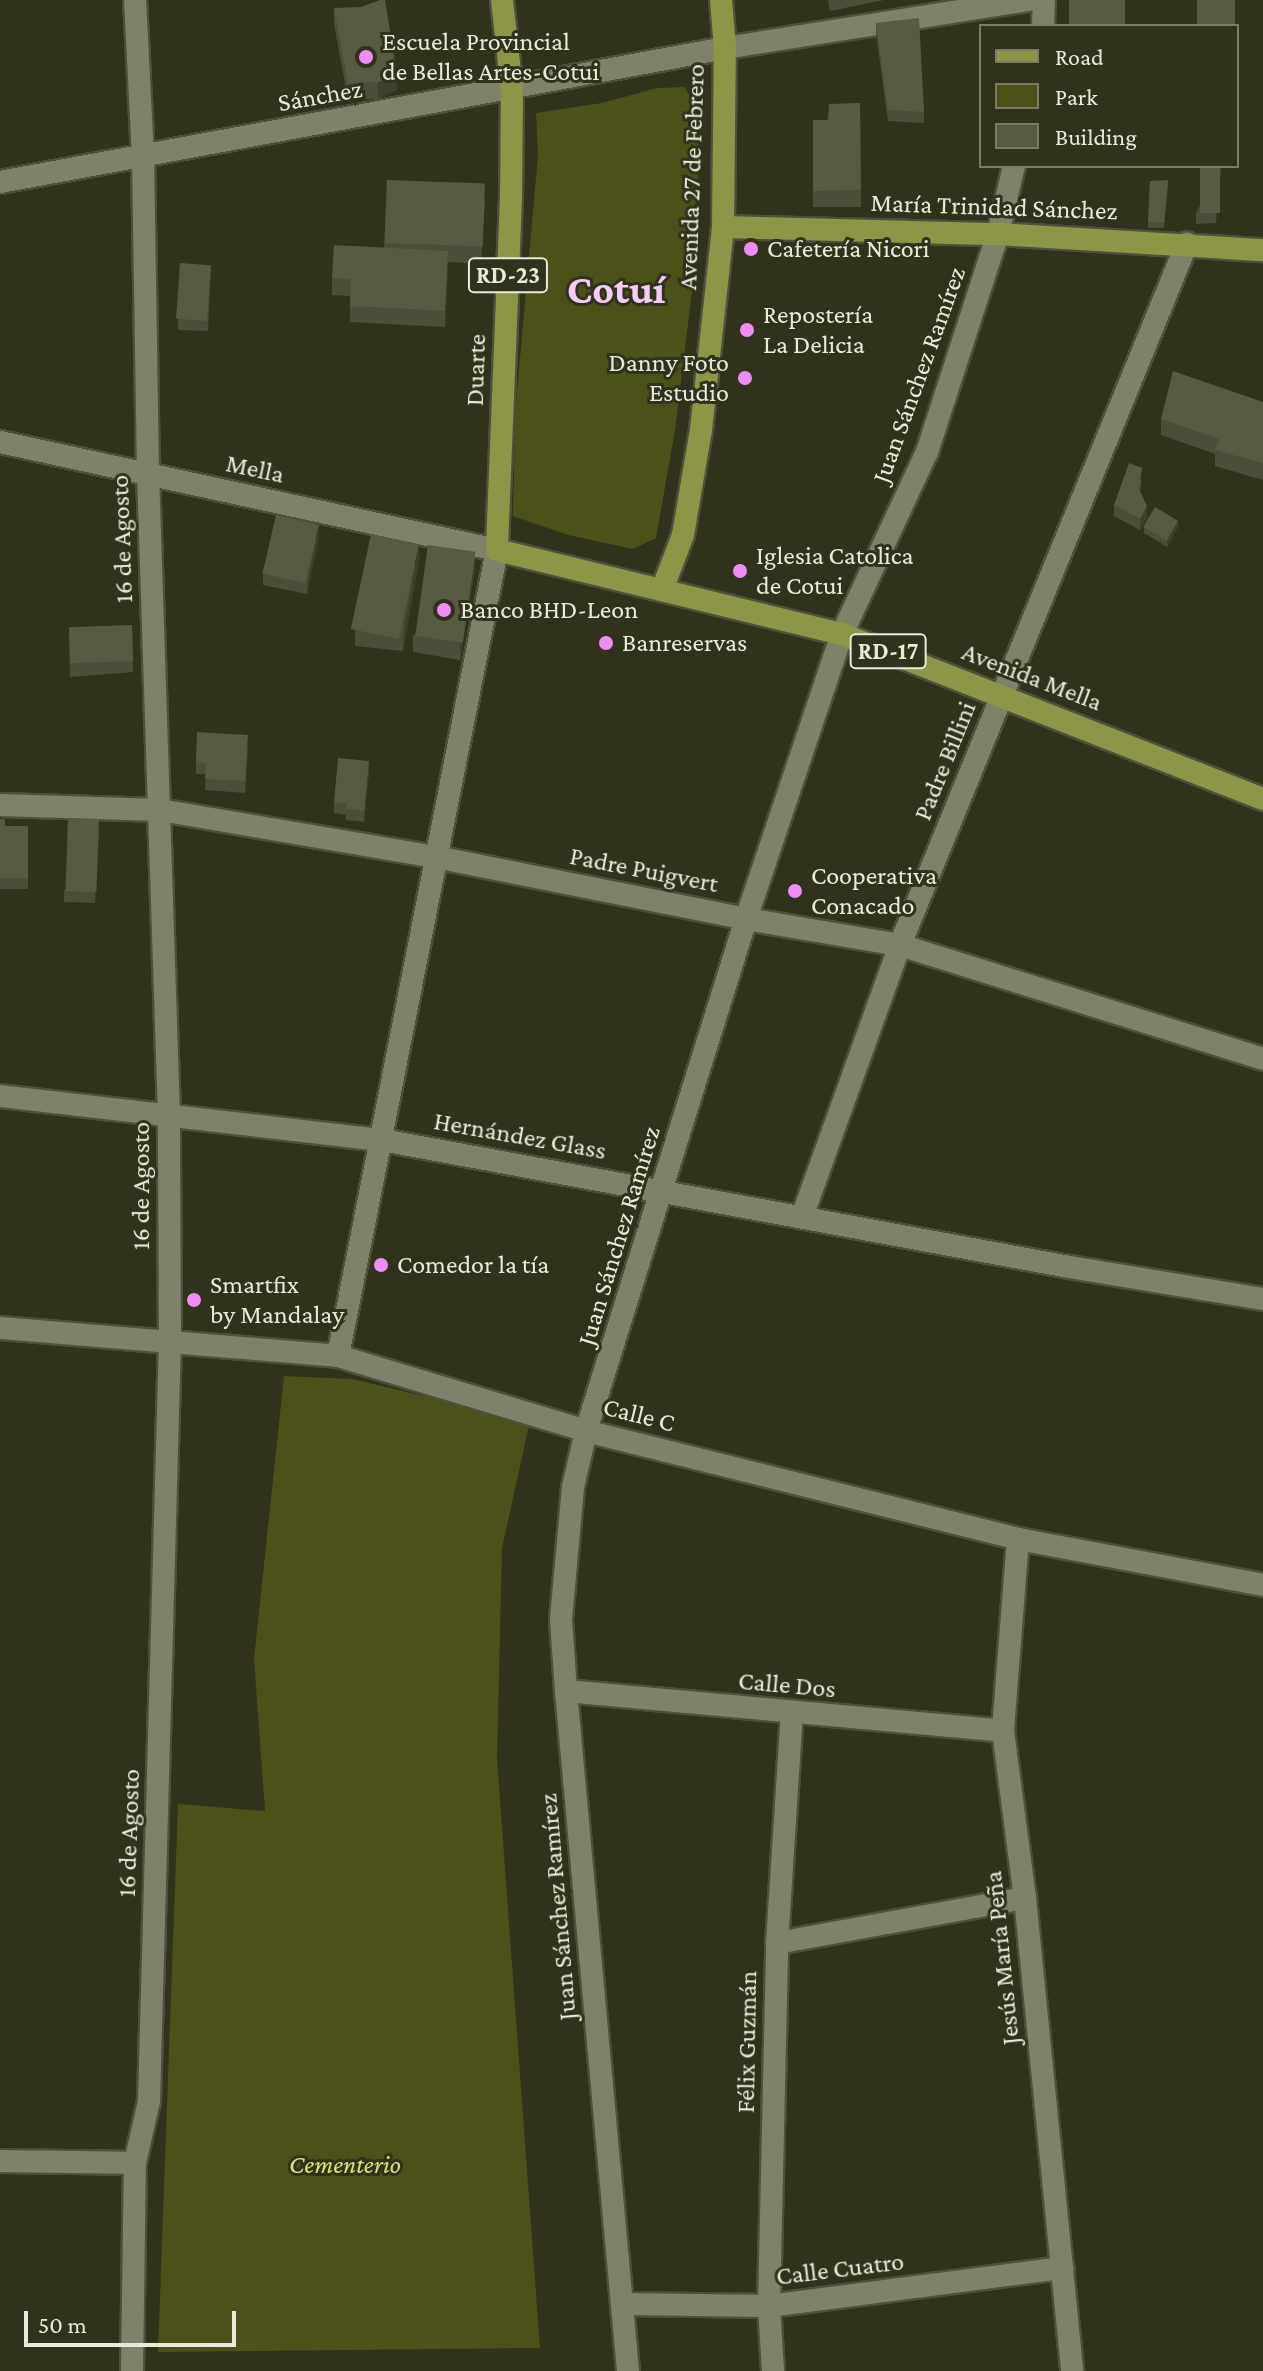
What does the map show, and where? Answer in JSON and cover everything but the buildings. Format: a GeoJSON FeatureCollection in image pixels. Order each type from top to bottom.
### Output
{"type":"FeatureCollection","features":[{"type":"Feature","properties":{"kind":"main road","name":"Duarte"},"geometry":{"type":"LineString","coordinates":[[497,550],[512,90],[502,0]]}},
{"type":"Feature","properties":{"kind":"main road","name":"Avenida 27 de Febrero"},"geometry":{"type":"LineString","coordinates":[[662,590],[683,535],[701,430],[723,227],[725,48],[721,0]]}},
{"type":"Feature","properties":{"kind":"main road","name":"María Trinidad Sánchez"},"geometry":{"type":"LineString","coordinates":[[723,227],[998,234],[1187,243],[1263,250]]}},
{"type":"Feature","properties":{"kind":"main road","name":"Avenida Mella"},"geometry":{"type":"LineString","coordinates":[[497,550],[842,634],[1263,799]]}},
{"type":"Feature","properties":{"kind":"street","name":"16 de Agosto"},"geometry":{"type":"LineString","coordinates":[[132,2371],[135,2163],[149,2101],[170,1342],[169,1116],[148,474],[143,157],[135,0]]}},
{"type":"Feature","properties":{"kind":"street","name":"Sánchez"},"geometry":{"type":"LineString","coordinates":[[0,182],[512,90],[725,48],[1029,0]]}},
{"type":"Feature","properties":{"kind":"street"},"geometry":{"type":"LineString","coordinates":[[1043,24],[1044,0]]}},
{"type":"Feature","properties":{"kind":"street","name":"Juan Sánchez Ramírez"},"geometry":{"type":"LineString","coordinates":[[628,2371],[561,1619],[573,1487],[586,1431],[746,919],[842,634],[927,452],[998,234],[1014,168]]}},
{"type":"Feature","properties":{"kind":"street","name":"Padre Billini"},"geometry":{"type":"LineString","coordinates":[[802,1217],[900,945],[1187,243]]}},
{"type":"Feature","properties":{"kind":"street","name":"Mella"},"geometry":{"type":"LineString","coordinates":[[0,442],[497,550]]}},
{"type":"Feature","properties":{"kind":"street"},"geometry":{"type":"LineString","coordinates":[[338,1356],[497,550]]}},
{"type":"Feature","properties":{"kind":"street","name":"Padre Puigvert"},"geometry":{"type":"LineString","coordinates":[[0,805],[160,810],[436,857],[746,919],[900,945],[1263,1059]]}},
{"type":"Feature","properties":{"kind":"street","name":"Hernández Glass"},"geometry":{"type":"LineString","coordinates":[[0,1096],[382,1140],[1263,1299]]}},
{"type":"Feature","properties":{"kind":"street","name":"Calle C"},"geometry":{"type":"LineString","coordinates":[[0,1328],[338,1356],[586,1431],[871,1499],[1018,1539],[1263,1585]]}},
{"type":"Feature","properties":{"kind":"street","name":"Jesús María Peña"},"geometry":{"type":"LineString","coordinates":[[1018,1539],[1003,1731],[1025,1898],[1072,2371]]}},
{"type":"Feature","properties":{"kind":"street","name":"Calle Dos"},"geometry":{"type":"LineString","coordinates":[[566,1691],[1003,1731]]}},
{"type":"Feature","properties":{"kind":"street","name":"Félix Guzmán"},"geometry":{"type":"LineString","coordinates":[[773,2371],[769,2306],[777,1943],[792,1714]]}},
{"type":"Feature","properties":{"kind":"street"},"geometry":{"type":"LineString","coordinates":[[777,1943],[1025,1898]]}},
{"type":"Feature","properties":{"kind":"street"},"geometry":{"type":"LineString","coordinates":[[0,2161],[135,2163]]}},
{"type":"Feature","properties":{"kind":"street","name":"Calle Cuatro"},"geometry":{"type":"LineString","coordinates":[[624,2304],[769,2306],[1063,2268]]}},
{"type":"Feature","properties":{"kind":"green space"},"geometry":{"type":"Polygon","coordinates":[[[685,87],[693,103],[699,144],[692,291],[675,430],[656,538],[633,549],[568,535],[513,516],[515,415],[538,155],[536,113],[602,103],[657,88],[685,87]]]}},
{"type":"Feature","properties":{"kind":"green space","name":"Cementerio"},"geometry":{"type":"Polygon","coordinates":[[[284,1376],[352,1379],[530,1421],[502,1548],[497,1759],[540,2348],[158,2352],[178,1804],[265,1811],[254,1659],[284,1376]]]}},
{"type":"Feature","properties":{"kind":"place","name":"Escuela Provincial de Bellas Artes-Cotui"},"geometry":{"type":"Point","coordinates":[366,57]}},
{"type":"Feature","properties":{"kind":"place","name":"Cafetería Nicori"},"geometry":{"type":"Point","coordinates":[751,249]}},
{"type":"Feature","properties":{"kind":"place","name":"Repostería La Delicia"},"geometry":{"type":"Point","coordinates":[747,330]}},
{"type":"Feature","properties":{"kind":"place","name":"Danny Foto Estudio"},"geometry":{"type":"Point","coordinates":[745,378]}},
{"type":"Feature","properties":{"kind":"place","name":"Iglesia Catolica de Cotui"},"geometry":{"type":"Point","coordinates":[740,571]}},
{"type":"Feature","properties":{"kind":"place","name":"Banco BHD-Leon"},"geometry":{"type":"Point","coordinates":[444,610]}},
{"type":"Feature","properties":{"kind":"place","name":"Banreservas"},"geometry":{"type":"Point","coordinates":[606,643]}},
{"type":"Feature","properties":{"kind":"place","name":"Cooperativa Conacado"},"geometry":{"type":"Point","coordinates":[795,891]}},
{"type":"Feature","properties":{"kind":"place","name":"Comedor la tía"},"geometry":{"type":"Point","coordinates":[381,1265]}},
{"type":"Feature","properties":{"kind":"place","name":"Smartfix by Mandalay"},"geometry":{"type":"Point","coordinates":[194,1300]}},
{"type":"Feature","properties":{"kind":"district","name":"Cotuí"},"geometry":{"type":"Point","coordinates":[616,289]}}]}
